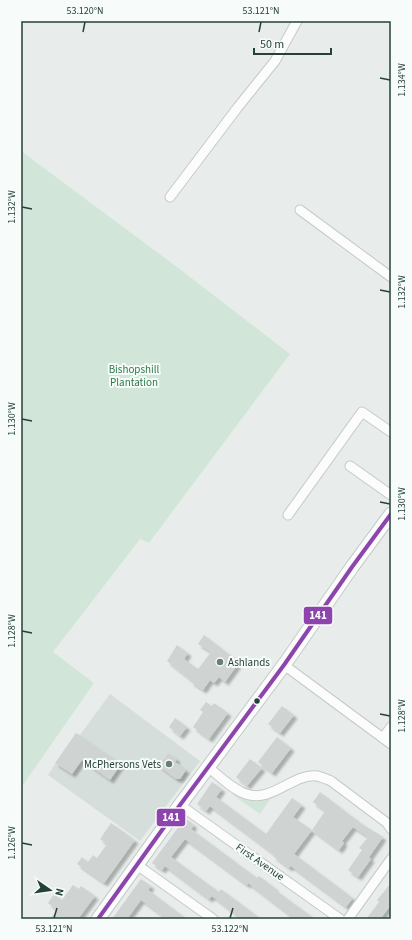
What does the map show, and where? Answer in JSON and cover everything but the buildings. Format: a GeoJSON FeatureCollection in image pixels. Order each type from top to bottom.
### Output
{"type":"FeatureCollection","features":[{"type":"Feature","properties":{"kind":"main road"},"geometry":{"type":"LineString","coordinates":[[98,919],[284,665],[391,514]]}},
{"type":"Feature","properties":{"kind":"street"},"geometry":{"type":"LineString","coordinates":[[170,197],[275,61],[297,21]]}},
{"type":"Feature","properties":{"kind":"street"},"geometry":{"type":"LineString","coordinates":[[300,210],[391,277]]}},
{"type":"Feature","properties":{"kind":"street"},"geometry":{"type":"LineString","coordinates":[[288,516],[362,412],[391,432]]}},
{"type":"Feature","properties":{"kind":"street"},"geometry":{"type":"LineString","coordinates":[[350,466],[391,495]]}},
{"type":"Feature","properties":{"kind":"street"},"geometry":{"type":"LineString","coordinates":[[284,665],[391,744]]}},
{"type":"Feature","properties":{"kind":"street"},"geometry":{"type":"LineString","coordinates":[[383,738],[391,726]]}},
{"type":"Feature","properties":{"kind":"street"},"geometry":{"type":"LineString","coordinates":[[208,768],[246,794],[257,795],[268,794],[307,777],[315,776],[323,778],[331,781],[387,823],[391,829]]}},
{"type":"Feature","properties":{"kind":"street","name":"First Avenue"},"geometry":{"type":"LineString","coordinates":[[180,805],[340,919]]}},
{"type":"Feature","properties":{"kind":"street"},"geometry":{"type":"LineString","coordinates":[[348,919],[391,859]]}},
{"type":"Feature","properties":{"kind":"street"},"geometry":{"type":"LineString","coordinates":[[137,865],[213,919]]}},
{"type":"Feature","properties":{"kind":"shaded area"},"geometry":{"type":"Polygon","coordinates":[[[110,694],[200,761],[140,841],[48,775],[76,733],[80,735],[110,694]]]}},
{"type":"Feature","properties":{"kind":"green space","name":"Bishopshill Plantation"},"geometry":{"type":"Polygon","coordinates":[[[21,151],[177,267],[290,354],[149,543],[140,539],[53,652],[94,683],[21,788],[21,151]]]}},
{"type":"Feature","properties":{"kind":"green space"},"geometry":{"type":"Polygon","coordinates":[[[234,792],[251,800],[271,798],[260,814],[233,795],[234,792]]]}},
{"type":"Feature","properties":{"kind":"transit line","name":"141"},"geometry":{"type":"LineString","coordinates":[[98,919],[284,665],[391,514]]}},
{"type":"Feature","properties":{"kind":"place","name":"Ashlands"},"geometry":{"type":"Point","coordinates":[220,662]}},
{"type":"Feature","properties":{"kind":"place","name":"McPhersons Vets"},"geometry":{"type":"Point","coordinates":[169,764]}}]}
